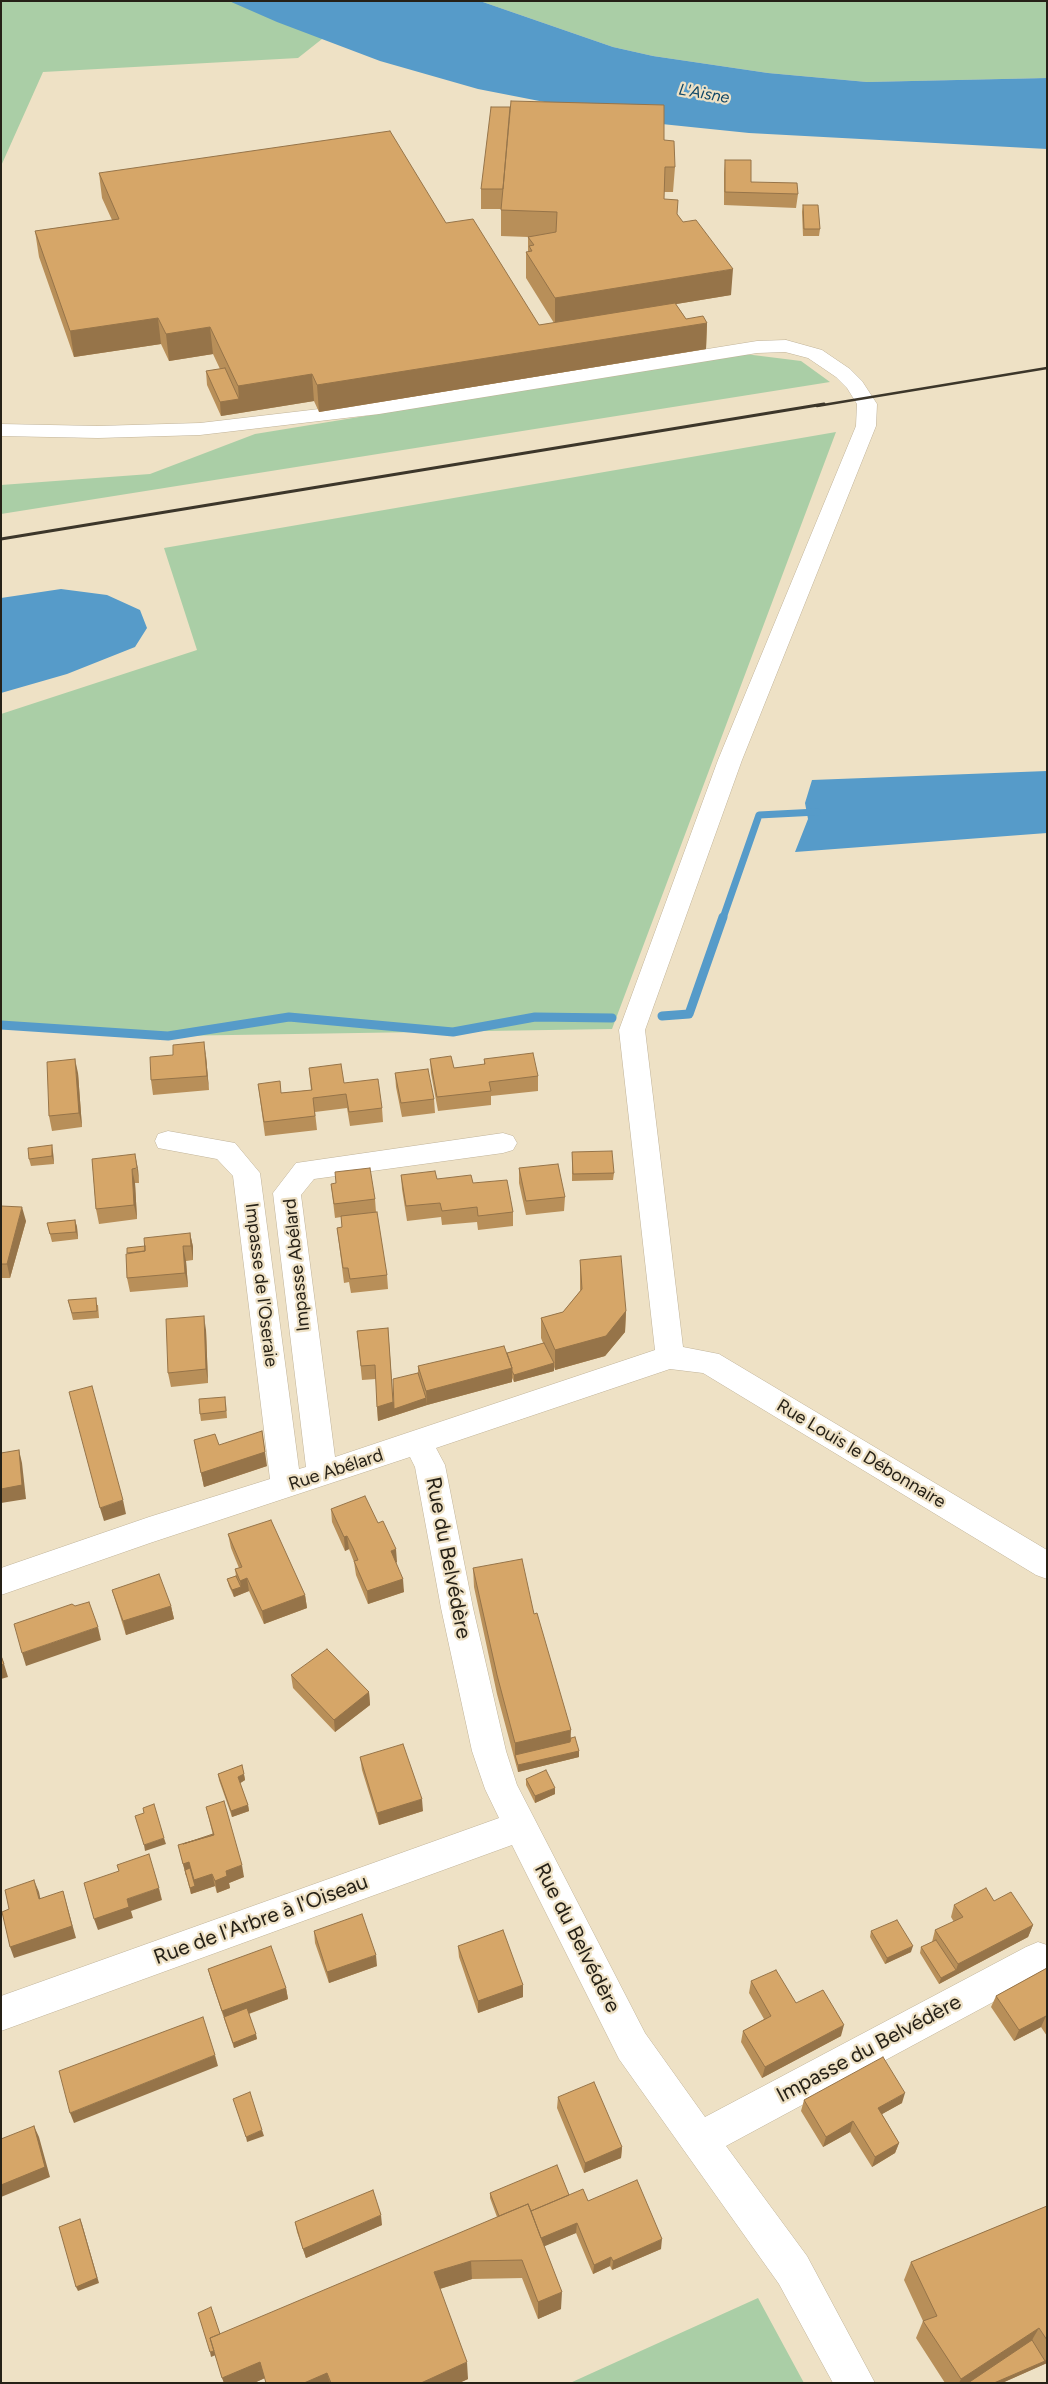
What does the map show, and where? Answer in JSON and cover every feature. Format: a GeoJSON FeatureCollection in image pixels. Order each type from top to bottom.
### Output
{"type":"FeatureCollection","features":[{"type":"Feature","properties":{"kind":"street"},"geometry":{"type":"LineString","coordinates":[[1,430],[98,432],[219,427],[379,408],[756,347],[786,346],[815,354],[843,373],[855,384],[866,404],[866,426],[730,760],[632,1030],[670,1357]]}},
{"type":"Feature","properties":{"kind":"street","name":"Impasse de l'Oseraie"},"geometry":{"type":"LineString","coordinates":[[168,1141],[225,1150],[246,1173],[286,1486]]}},
{"type":"Feature","properties":{"kind":"street","name":"Impasse Abélard"},"geometry":{"type":"LineString","coordinates":[[322,1475],[287,1193],[306,1170],[503,1143]]}},
{"type":"Feature","properties":{"kind":"street","name":"Rue Abélard"},"geometry":{"type":"LineString","coordinates":[[1,1582],[149,1530],[322,1475],[670,1357]]}},
{"type":"Feature","properties":{"kind":"street","name":"Rue Louis le Débonnaire"},"geometry":{"type":"LineString","coordinates":[[670,1357],[709,1362],[1047,1566]]}},
{"type":"Feature","properties":{"kind":"street","name":"Rue du Belvédère"},"geometry":{"type":"LineString","coordinates":[[418,1443],[430,1465],[457,1608],[489,1751],[502,1789],[632,2046],[793,2270],[855,2383]]}},
{"type":"Feature","properties":{"kind":"street","name":"Rue de l'Arbre à l'Oiseau"},"geometry":{"type":"LineString","coordinates":[[1,2014],[520,1826]]}},
{"type":"Feature","properties":{"kind":"street","name":"Impasse du Belvédère"},"geometry":{"type":"LineString","coordinates":[[700,2140],[1038,1959]]}},
{"type":"Feature","properties":{"kind":"green space"},"geometry":{"type":"Polygon","coordinates":[[[1,1],[370,1],[298,58],[43,72],[1,166],[1,1]]]}},
{"type":"Feature","properties":{"kind":"green space"},"geometry":{"type":"Polygon","coordinates":[[[480,1],[1047,1],[1047,78],[867,82],[768,73],[653,56],[613,47],[480,1]]]}},
{"type":"Feature","properties":{"kind":"green space"},"geometry":{"type":"Polygon","coordinates":[[[745,354],[801,361],[830,382],[1,514],[1,485],[150,474],[255,434],[745,354]]]}},
{"type":"Feature","properties":{"kind":"green space"},"geometry":{"type":"Polygon","coordinates":[[[836,432],[612,1029],[168,1036],[1,1025],[1,714],[197,650],[164,548],[836,432]]]}},
{"type":"Feature","properties":{"kind":"green space"},"geometry":{"type":"Polygon","coordinates":[[[758,2298],[804,2383],[570,2383],[603,2368],[758,2298]]]}},
{"type":"Feature","properties":{"kind":"water","name":"L'Aisne"},"geometry":{"type":"Polygon","coordinates":[[[229,1],[480,1],[613,47],[653,56],[768,73],[867,82],[1047,78],[1047,149],[749,133],[652,123],[478,89],[380,61],[277,22],[229,1]]]}},
{"type":"Feature","properties":{"kind":"water"},"geometry":{"type":"Polygon","coordinates":[[[61,589],[107,595],[140,610],[147,628],[135,647],[67,674],[1,693],[1,598],[61,589]]]}},
{"type":"Feature","properties":{"kind":"water"},"geometry":{"type":"Polygon","coordinates":[[[1047,771],[1047,833],[795,852],[808,819],[805,803],[812,780],[1047,771]]]}},
{"type":"Feature","properties":{"kind":"building"},"geometry":{"type":"Polygon","coordinates":[[[511,101],[664,105],[664,140],[674,141],[675,167],[665,167],[664,199],[678,200],[677,214],[683,222],[696,220],[733,269],[555,298],[526,252],[532,251],[529,246],[534,245],[528,237],[556,232],[557,212],[501,210],[511,101]]]}},
{"type":"Feature","properties":{"kind":"building"},"geometry":{"type":"Polygon","coordinates":[[[491,107],[510,107],[503,189],[481,189],[491,107]]]}},
{"type":"Feature","properties":{"kind":"building"},"geometry":{"type":"Polygon","coordinates":[[[390,131],[446,223],[473,219],[539,325],[675,303],[686,319],[703,316],[707,323],[317,385],[312,374],[238,386],[210,327],[166,334],[158,318],[70,331],[35,231],[119,219],[99,173],[390,131]]]}},
{"type":"Feature","properties":{"kind":"building"},"geometry":{"type":"Polygon","coordinates":[[[725,160],[751,160],[751,182],[797,183],[798,194],[725,192],[725,160]]]}},
{"type":"Feature","properties":{"kind":"building"},"geometry":{"type":"Polygon","coordinates":[[[803,205],[818,205],[820,229],[804,229],[803,205]]]}},
{"type":"Feature","properties":{"kind":"building"},"geometry":{"type":"Polygon","coordinates":[[[225,368],[239,399],[220,402],[206,371],[225,368]]]}},
{"type":"Feature","properties":{"kind":"building"},"geometry":{"type":"Polygon","coordinates":[[[204,1042],[207,1076],[151,1080],[150,1057],[173,1055],[173,1045],[204,1042]]]}},
{"type":"Feature","properties":{"kind":"building"},"geometry":{"type":"Polygon","coordinates":[[[533,1053],[538,1076],[489,1082],[491,1091],[437,1097],[430,1059],[451,1056],[454,1068],[485,1064],[484,1059],[533,1053]]]}},
{"type":"Feature","properties":{"kind":"building"},"geometry":{"type":"Polygon","coordinates":[[[75,1059],[79,1113],[49,1116],[47,1062],[75,1059]]]}},
{"type":"Feature","properties":{"kind":"building"},"geometry":{"type":"Polygon","coordinates":[[[341,1064],[344,1083],[378,1079],[382,1108],[349,1112],[346,1094],[313,1098],[315,1116],[264,1122],[258,1084],[280,1081],[281,1093],[312,1090],[309,1068],[341,1064]]]}},
{"type":"Feature","properties":{"kind":"building"},"geometry":{"type":"Polygon","coordinates":[[[428,1069],[434,1099],[401,1103],[395,1073],[428,1069]]]}},
{"type":"Feature","properties":{"kind":"building"},"geometry":{"type":"Polygon","coordinates":[[[52,1145],[52,1156],[29,1159],[28,1148],[52,1145]]]}},
{"type":"Feature","properties":{"kind":"building"},"geometry":{"type":"Polygon","coordinates":[[[612,1151],[614,1173],[573,1174],[572,1152],[612,1151]]]}},
{"type":"Feature","properties":{"kind":"building"},"geometry":{"type":"Polygon","coordinates":[[[135,1154],[137,1168],[132,1169],[134,1205],[96,1209],[92,1159],[135,1154]]]}},
{"type":"Feature","properties":{"kind":"building"},"geometry":{"type":"Polygon","coordinates":[[[558,1164],[565,1197],[526,1201],[519,1168],[558,1164]]]}},
{"type":"Feature","properties":{"kind":"building"},"geometry":{"type":"Polygon","coordinates":[[[370,1168],[375,1199],[334,1204],[331,1184],[336,1183],[335,1172],[370,1168]]]}},
{"type":"Feature","properties":{"kind":"building"},"geometry":{"type":"Polygon","coordinates":[[[435,1171],[437,1179],[471,1175],[473,1183],[507,1180],[513,1212],[478,1216],[477,1207],[442,1211],[440,1203],[406,1206],[401,1175],[435,1171]]]}},
{"type":"Feature","properties":{"kind":"building"},"geometry":{"type":"Polygon","coordinates":[[[1,1206],[22,1207],[7,1264],[1,1264],[1,1206]]]}},
{"type":"Feature","properties":{"kind":"building"},"geometry":{"type":"Polygon","coordinates":[[[377,1212],[387,1275],[350,1279],[348,1268],[343,1268],[337,1228],[342,1227],[341,1216],[377,1212]]]}},
{"type":"Feature","properties":{"kind":"building"},"geometry":{"type":"Polygon","coordinates":[[[75,1220],[76,1232],[50,1234],[47,1223],[75,1220]]]}},
{"type":"Feature","properties":{"kind":"building"},"geometry":{"type":"Polygon","coordinates":[[[190,1233],[191,1246],[183,1246],[185,1273],[127,1278],[126,1254],[145,1251],[144,1238],[190,1233]]]}},
{"type":"Feature","properties":{"kind":"building"},"geometry":{"type":"Polygon","coordinates":[[[145,1246],[145,1251],[127,1253],[127,1248],[145,1246]]]}},
{"type":"Feature","properties":{"kind":"building"},"geometry":{"type":"Polygon","coordinates":[[[621,1256],[626,1311],[606,1336],[555,1350],[541,1318],[563,1312],[582,1289],[580,1260],[621,1256]]]}},
{"type":"Feature","properties":{"kind":"building"},"geometry":{"type":"Polygon","coordinates":[[[96,1298],[97,1311],[72,1313],[68,1300],[96,1298]]]}},
{"type":"Feature","properties":{"kind":"building"},"geometry":{"type":"Polygon","coordinates":[[[204,1316],[206,1369],[168,1373],[166,1319],[204,1316]]]}},
{"type":"Feature","properties":{"kind":"building"},"geometry":{"type":"Polygon","coordinates":[[[388,1328],[393,1402],[377,1407],[375,1365],[361,1366],[357,1331],[388,1328]]]}},
{"type":"Feature","properties":{"kind":"building"},"geometry":{"type":"Polygon","coordinates":[[[544,1343],[554,1363],[514,1375],[507,1353],[544,1343]]]}},
{"type":"Feature","properties":{"kind":"building"},"geometry":{"type":"Polygon","coordinates":[[[504,1346],[512,1368],[426,1391],[418,1366],[504,1346]]]}},
{"type":"Feature","properties":{"kind":"building"},"geometry":{"type":"Polygon","coordinates":[[[418,1373],[426,1398],[394,1409],[393,1379],[418,1373]]]}},
{"type":"Feature","properties":{"kind":"building"},"geometry":{"type":"Polygon","coordinates":[[[92,1386],[123,1500],[100,1508],[69,1392],[92,1386]]]}},
{"type":"Feature","properties":{"kind":"building"},"geometry":{"type":"Polygon","coordinates":[[[225,1397],[226,1411],[200,1414],[199,1399],[225,1397]]]}},
{"type":"Feature","properties":{"kind":"building"},"geometry":{"type":"Polygon","coordinates":[[[262,1431],[265,1452],[201,1473],[194,1440],[215,1434],[219,1445],[262,1431]]]}},
{"type":"Feature","properties":{"kind":"building"},"geometry":{"type":"Polygon","coordinates":[[[19,1450],[22,1485],[1,1489],[1,1453],[19,1450]]]}},
{"type":"Feature","properties":{"kind":"building"},"geometry":{"type":"Polygon","coordinates":[[[365,1496],[378,1523],[383,1521],[396,1549],[391,1551],[403,1579],[367,1591],[354,1561],[358,1560],[353,1548],[347,1536],[344,1537],[331,1509],[365,1496]]]}},
{"type":"Feature","properties":{"kind":"building"},"geometry":{"type":"Polygon","coordinates":[[[271,1520],[305,1595],[262,1611],[247,1578],[240,1581],[235,1569],[242,1567],[228,1534],[271,1520]]]}},
{"type":"Feature","properties":{"kind":"building"},"geometry":{"type":"Polygon","coordinates":[[[522,1559],[534,1614],[537,1613],[571,1730],[515,1743],[497,1675],[473,1568],[522,1559]]]}},
{"type":"Feature","properties":{"kind":"building"},"geometry":{"type":"Polygon","coordinates":[[[159,1574],[171,1606],[123,1621],[112,1590],[159,1574]]]}},
{"type":"Feature","properties":{"kind":"building"},"geometry":{"type":"Polygon","coordinates":[[[236,1576],[241,1587],[232,1590],[227,1579],[236,1576]]]}},
{"type":"Feature","properties":{"kind":"building"},"geometry":{"type":"Polygon","coordinates":[[[89,1602],[98,1627],[22,1653],[14,1624],[72,1604],[75,1606],[89,1602]]]}},
{"type":"Feature","properties":{"kind":"building"},"geometry":{"type":"Polygon","coordinates":[[[327,1649],[369,1692],[334,1720],[291,1675],[327,1649]]]}},
{"type":"Feature","properties":{"kind":"building"},"geometry":{"type":"Polygon","coordinates":[[[575,1737],[579,1751],[518,1765],[515,1755],[570,1742],[571,1738],[575,1737]]]}},
{"type":"Feature","properties":{"kind":"building"},"geometry":{"type":"Polygon","coordinates":[[[403,1744],[422,1799],[377,1813],[360,1757],[403,1744]]]}},
{"type":"Feature","properties":{"kind":"building"},"geometry":{"type":"Polygon","coordinates":[[[242,1765],[244,1774],[238,1777],[248,1805],[231,1811],[218,1774],[242,1765]]]}},
{"type":"Feature","properties":{"kind":"building"},"geometry":{"type":"Polygon","coordinates":[[[546,1770],[555,1788],[535,1796],[526,1779],[546,1770]]]}},
{"type":"Feature","properties":{"kind":"building"},"geometry":{"type":"Polygon","coordinates":[[[224,1801],[242,1865],[226,1871],[227,1876],[215,1881],[212,1874],[194,1880],[189,1862],[183,1864],[178,1845],[214,1835],[206,1807],[224,1801]]]}},
{"type":"Feature","properties":{"kind":"building"},"geometry":{"type":"Polygon","coordinates":[[[154,1804],[164,1838],[144,1845],[135,1816],[144,1813],[143,1808],[154,1804]]]}},
{"type":"Feature","properties":{"kind":"building"},"geometry":{"type":"Polygon","coordinates":[[[149,1854],[159,1888],[127,1899],[129,1907],[94,1919],[84,1883],[119,1871],[117,1865],[149,1854]]]}},
{"type":"Feature","properties":{"kind":"building"},"geometry":{"type":"Polygon","coordinates":[[[190,1868],[195,1886],[190,1888],[185,1870],[190,1868]]]}},
{"type":"Feature","properties":{"kind":"building"},"geometry":{"type":"Polygon","coordinates":[[[34,1880],[39,1899],[63,1891],[72,1926],[10,1947],[2,1912],[9,1909],[5,1890],[34,1880]]]}},
{"type":"Feature","properties":{"kind":"building"},"geometry":{"type":"Polygon","coordinates":[[[986,1888],[994,1901],[1011,1892],[1033,1925],[958,1964],[935,1930],[963,1917],[954,1905],[986,1888]]]}},
{"type":"Feature","properties":{"kind":"building"},"geometry":{"type":"Polygon","coordinates":[[[362,1914],[376,1955],[327,1972],[314,1931],[362,1914]]]}},
{"type":"Feature","properties":{"kind":"building"},"geometry":{"type":"Polygon","coordinates":[[[897,1920],[913,1946],[887,1958],[871,1931],[897,1920]]]}},
{"type":"Feature","properties":{"kind":"building"},"geometry":{"type":"Polygon","coordinates":[[[503,1930],[523,1985],[478,2001],[458,1946],[503,1930]]]}},
{"type":"Feature","properties":{"kind":"building"},"geometry":{"type":"Polygon","coordinates":[[[936,1940],[956,1970],[941,1978],[921,1947],[936,1940]]]}},
{"type":"Feature","properties":{"kind":"building"},"geometry":{"type":"Polygon","coordinates":[[[271,1946],[286,1988],[222,2011],[208,1969],[271,1946]]]}},
{"type":"Feature","properties":{"kind":"building"},"geometry":{"type":"Polygon","coordinates":[[[1047,1968],[1047,2018],[1046,2016],[1019,2030],[996,1996],[1047,1968]]]}},
{"type":"Feature","properties":{"kind":"building"},"geometry":{"type":"Polygon","coordinates":[[[776,1970],[796,2003],[823,1990],[844,2025],[765,2067],[743,2031],[771,2016],[751,1981],[776,1970]]]}},
{"type":"Feature","properties":{"kind":"building"},"geometry":{"type":"Polygon","coordinates":[[[247,2008],[256,2034],[233,2043],[224,2017],[247,2008]]]}},
{"type":"Feature","properties":{"kind":"building"},"geometry":{"type":"Polygon","coordinates":[[[203,2017],[215,2055],[70,2113],[59,2071],[203,2017]]]}},
{"type":"Feature","properties":{"kind":"building"},"geometry":{"type":"Polygon","coordinates":[[[883,2057],[905,2093],[878,2108],[899,2143],[875,2157],[853,2121],[826,2137],[804,2100],[883,2057]]]}},
{"type":"Feature","properties":{"kind":"building"},"geometry":{"type":"Polygon","coordinates":[[[594,2082],[622,2147],[585,2163],[558,2097],[594,2082]]]}},
{"type":"Feature","properties":{"kind":"building"},"geometry":{"type":"Polygon","coordinates":[[[250,2092],[262,2130],[246,2137],[233,2099],[250,2092]]]}},
{"type":"Feature","properties":{"kind":"building"},"geometry":{"type":"Polygon","coordinates":[[[34,2126],[45,2167],[1,2185],[1,2139],[34,2126]]]}},
{"type":"Feature","properties":{"kind":"building"},"geometry":{"type":"Polygon","coordinates":[[[557,2165],[569,2195],[531,2211],[528,2204],[499,2216],[490,2193],[557,2165]]]}},
{"type":"Feature","properties":{"kind":"building"},"geometry":{"type":"Polygon","coordinates":[[[637,2180],[662,2239],[613,2261],[611,2257],[594,2265],[577,2223],[541,2238],[531,2211],[583,2189],[588,2201],[637,2180]]]}},
{"type":"Feature","properties":{"kind":"building"},"geometry":{"type":"Polygon","coordinates":[[[373,2190],[381,2215],[303,2249],[295,2222],[373,2190]]]}},
{"type":"Feature","properties":{"kind":"building"},"geometry":{"type":"Polygon","coordinates":[[[528,2204],[562,2292],[538,2302],[522,2260],[471,2261],[434,2272],[467,2362],[421,2383],[331,2383],[327,2373],[304,2383],[266,2383],[260,2362],[222,2378],[210,2338],[528,2204]]]}},
{"type":"Feature","properties":{"kind":"building"},"geometry":{"type":"Polygon","coordinates":[[[1047,2206],[1047,2340],[1039,2328],[961,2379],[923,2321],[937,2316],[911,2262],[1047,2206]]]}},
{"type":"Feature","properties":{"kind":"building"},"geometry":{"type":"Polygon","coordinates":[[[80,2219],[97,2278],[76,2287],[59,2227],[80,2219]]]}},
{"type":"Feature","properties":{"kind":"building"},"geometry":{"type":"Polygon","coordinates":[[[211,2307],[220,2334],[210,2338],[214,2351],[210,2352],[198,2313],[211,2307]]]}},
{"type":"Feature","properties":{"kind":"building"},"geometry":{"type":"Polygon","coordinates":[[[1032,2340],[1045,2361],[994,2383],[968,2383],[1032,2340]]]}},
{"type":"Feature","properties":{"kind":"waterway"},"geometry":{"type":"LineString","coordinates":[[723,918],[759,815],[817,812]]}},
{"type":"Feature","properties":{"kind":"waterway"},"geometry":{"type":"LineString","coordinates":[[662,1016],[689,1014],[723,917]]}},
{"type":"Feature","properties":{"kind":"waterway"},"geometry":{"type":"LineString","coordinates":[[1,1025],[168,1036],[289,1017],[453,1032],[535,1017],[612,1018]]}},
{"type":"Feature","properties":{"kind":"railway"},"geometry":{"type":"LineString","coordinates":[[817,406],[1047,368]]}},
{"type":"Feature","properties":{"kind":"railway"},"geometry":{"type":"LineString","coordinates":[[1,539],[824,404]]}}]}
